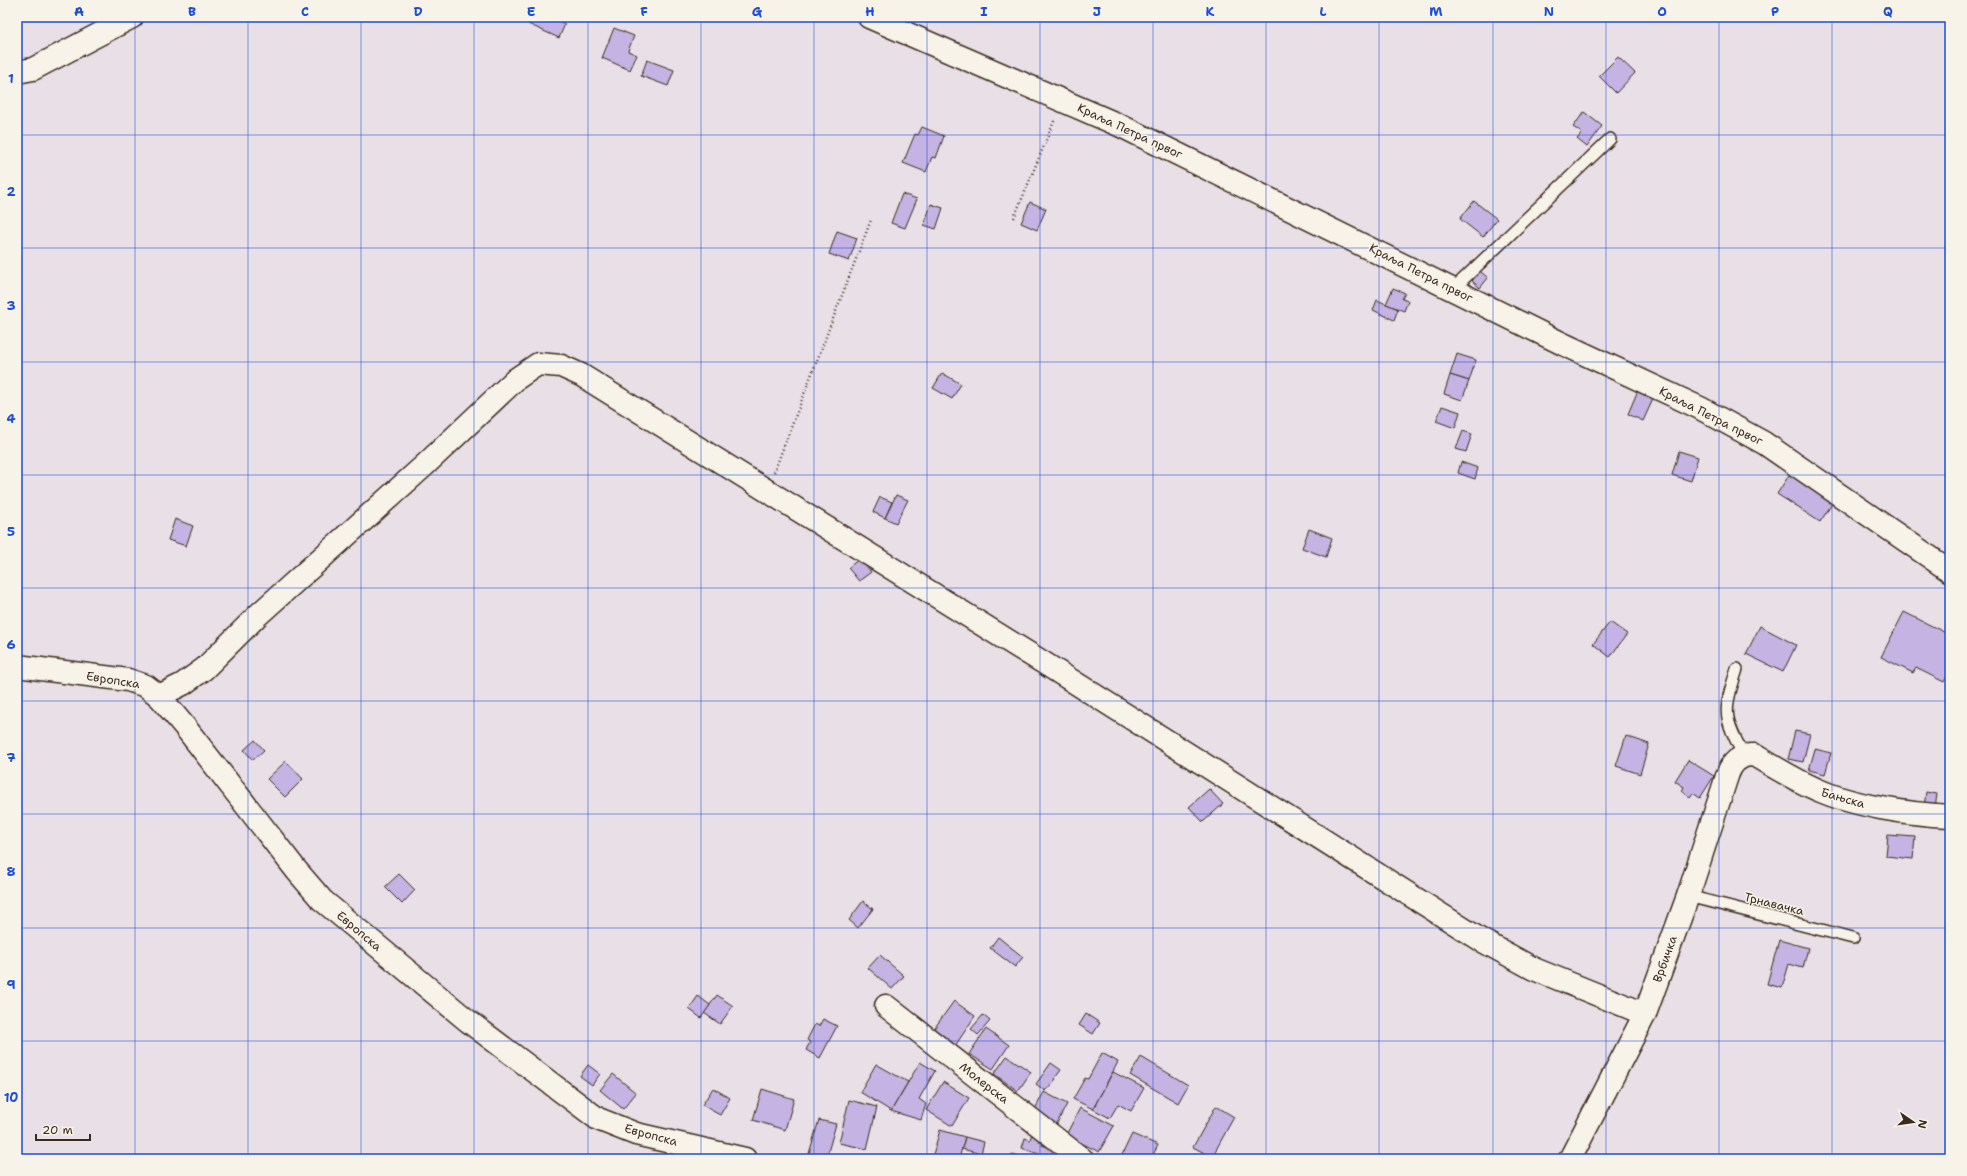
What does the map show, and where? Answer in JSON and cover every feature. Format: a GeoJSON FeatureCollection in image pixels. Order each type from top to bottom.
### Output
{"type":"FeatureCollection","features":[{"type":"Feature","properties":{"kind":"street"},"geometry":{"type":"LineString","coordinates":[[17,72],[32,69],[132,17]]}},
{"type":"Feature","properties":{"kind":"street","name":"Краља Петра првог"},"geometry":{"type":"LineString","coordinates":[[869,17],[1121,126],[1744,431],[1950,571]]}},
{"type":"Feature","properties":{"kind":"street"},"geometry":{"type":"LineString","coordinates":[[159,696],[183,684],[204,669],[258,615],[424,465],[516,379],[538,364],[561,366],[581,375],[767,491],[1270,805],[1481,940],[1534,969],[1645,1014]]}},
{"type":"Feature","properties":{"kind":"street","name":"Европска"},"geometry":{"type":"LineString","coordinates":[[17,666],[128,680],[146,686],[159,696],[185,726],[296,871],[322,900],[462,1016],[598,1118],[636,1134],[745,1159]]}},
{"type":"Feature","properties":{"kind":"street","name":"Врбичка"},"geometry":{"type":"LineString","coordinates":[[1570,1159],[1645,1014],[1688,896],[1729,769],[1738,759],[1744,756]]}},
{"type":"Feature","properties":{"kind":"street","name":"Бањска"},"geometry":{"type":"LineString","coordinates":[[1744,756],[1754,756],[1816,789],[1844,800],[1872,806],[1950,816]]}},
{"type":"Feature","properties":{"kind":"street","name":"Молерска"},"geometry":{"type":"LineString","coordinates":[[886,1006],[1082,1159]]}},
{"type":"Feature","properties":{"kind":"lane"},"geometry":{"type":"LineString","coordinates":[[1453,289],[1610,139]]}},
{"type":"Feature","properties":{"kind":"lane"},"geometry":{"type":"LineString","coordinates":[[1737,669],[1726,709],[1727,720],[1744,756]]}},
{"type":"Feature","properties":{"kind":"lane","name":"Трнавачка"},"geometry":{"type":"LineString","coordinates":[[1688,896],[1853,938]]}},
{"type":"Feature","properties":{"kind":"path"},"geometry":{"type":"LineString","coordinates":[[1014,218],[1064,101]]}},
{"type":"Feature","properties":{"kind":"path"},"geometry":{"type":"LineString","coordinates":[[767,491],[871,220]]}},
{"type":"Feature","properties":{"kind":"building"},"geometry":{"type":"Polygon","coordinates":[[[531,17],[550,17],[565,24],[559,38],[528,24],[531,17]]]}},
{"type":"Feature","properties":{"kind":"building"},"geometry":{"type":"Polygon","coordinates":[[[614,28],[634,36],[628,51],[637,55],[630,70],[602,58],[614,28]]]}},
{"type":"Feature","properties":{"kind":"building"},"geometry":{"type":"Polygon","coordinates":[[[1618,57],[1635,73],[1616,93],[1599,76],[1618,57]]]}},
{"type":"Feature","properties":{"kind":"building"},"geometry":{"type":"Polygon","coordinates":[[[647,60],[674,70],[668,86],[641,76],[647,60]]]}},
{"type":"Feature","properties":{"kind":"building"},"geometry":{"type":"Polygon","coordinates":[[[1584,112],[1602,126],[1587,147],[1577,139],[1582,133],[1573,127],[1584,112]]]}},
{"type":"Feature","properties":{"kind":"building"},"geometry":{"type":"Polygon","coordinates":[[[922,127],[944,136],[936,158],[932,157],[926,172],[903,163],[915,134],[918,135],[922,127]]]}},
{"type":"Feature","properties":{"kind":"building"},"geometry":{"type":"Polygon","coordinates":[[[902,194],[917,199],[905,228],[891,223],[902,194]]]}},
{"type":"Feature","properties":{"kind":"building"},"geometry":{"type":"Polygon","coordinates":[[[1474,201],[1497,219],[1483,237],[1460,219],[1474,201]]]}},
{"type":"Feature","properties":{"kind":"building"},"geometry":{"type":"Polygon","coordinates":[[[1030,202],[1046,209],[1037,230],[1021,223],[1030,202]]]}},
{"type":"Feature","properties":{"kind":"building"},"geometry":{"type":"Polygon","coordinates":[[[931,204],[943,208],[936,229],[924,225],[931,204]]]}},
{"type":"Feature","properties":{"kind":"building"},"geometry":{"type":"Polygon","coordinates":[[[837,231],[857,238],[849,261],[829,254],[837,231]]]}},
{"type":"Feature","properties":{"kind":"building"},"geometry":{"type":"Polygon","coordinates":[[[1480,271],[1488,278],[1480,288],[1472,281],[1480,271]]]}},
{"type":"Feature","properties":{"kind":"building"},"geometry":{"type":"Polygon","coordinates":[[[1393,288],[1405,293],[1402,299],[1408,301],[1404,311],[1386,304],[1393,288]]]}},
{"type":"Feature","properties":{"kind":"building"},"geometry":{"type":"Polygon","coordinates":[[[1377,300],[1398,309],[1394,320],[1373,310],[1377,300]]]}},
{"type":"Feature","properties":{"kind":"building"},"geometry":{"type":"Polygon","coordinates":[[[1457,354],[1476,360],[1469,381],[1450,375],[1457,354]]]}},
{"type":"Feature","properties":{"kind":"building"},"geometry":{"type":"Polygon","coordinates":[[[942,373],[961,384],[952,399],[933,388],[942,373]]]}},
{"type":"Feature","properties":{"kind":"building"},"geometry":{"type":"Polygon","coordinates":[[[1450,375],[1469,381],[1462,400],[1444,394],[1450,375]]]}},
{"type":"Feature","properties":{"kind":"building"},"geometry":{"type":"Polygon","coordinates":[[[1638,390],[1654,397],[1643,421],[1628,414],[1638,390]]]}},
{"type":"Feature","properties":{"kind":"building"},"geometry":{"type":"Polygon","coordinates":[[[1442,406],[1460,412],[1455,428],[1436,421],[1442,406]]]}},
{"type":"Feature","properties":{"kind":"building"},"geometry":{"type":"Polygon","coordinates":[[[1463,431],[1472,434],[1466,452],[1456,449],[1463,431]]]}},
{"type":"Feature","properties":{"kind":"building"},"geometry":{"type":"Polygon","coordinates":[[[1679,451],[1698,457],[1691,481],[1672,475],[1679,451]]]}},
{"type":"Feature","properties":{"kind":"building"},"geometry":{"type":"Polygon","coordinates":[[[1461,462],[1478,468],[1475,479],[1458,473],[1461,462]]]}},
{"type":"Feature","properties":{"kind":"building"},"geometry":{"type":"Polygon","coordinates":[[[1791,472],[1834,501],[1820,522],[1777,494],[1791,472]]]}},
{"type":"Feature","properties":{"kind":"building"},"geometry":{"type":"Polygon","coordinates":[[[896,495],[908,500],[896,523],[885,518],[896,495]]]}},
{"type":"Feature","properties":{"kind":"building"},"geometry":{"type":"Polygon","coordinates":[[[880,497],[892,502],[885,518],[873,512],[880,497]]]}},
{"type":"Feature","properties":{"kind":"building"},"geometry":{"type":"Polygon","coordinates":[[[175,519],[193,526],[186,546],[168,540],[175,519]]]}},
{"type":"Feature","properties":{"kind":"building"},"geometry":{"type":"Polygon","coordinates":[[[1309,529],[1332,538],[1326,557],[1302,548],[1309,529]]]}},
{"type":"Feature","properties":{"kind":"building"},"geometry":{"type":"Polygon","coordinates":[[[860,558],[871,572],[859,581],[848,568],[860,558]]]}},
{"type":"Feature","properties":{"kind":"building"},"geometry":{"type":"Polygon","coordinates":[[[1904,612],[1950,635],[1950,671],[1944,682],[1916,668],[1913,673],[1881,657],[1904,612]]]}},
{"type":"Feature","properties":{"kind":"building"},"geometry":{"type":"Polygon","coordinates":[[[1610,622],[1627,634],[1610,657],[1593,644],[1610,622]]]}},
{"type":"Feature","properties":{"kind":"building"},"geometry":{"type":"Polygon","coordinates":[[[1760,626],[1796,645],[1783,672],[1746,654],[1760,626]]]}},
{"type":"Feature","properties":{"kind":"building"},"geometry":{"type":"Polygon","coordinates":[[[1795,731],[1810,734],[1803,762],[1788,759],[1795,731]]]}},
{"type":"Feature","properties":{"kind":"building"},"geometry":{"type":"Polygon","coordinates":[[[1626,736],[1649,744],[1640,774],[1616,766],[1626,736]]]}},
{"type":"Feature","properties":{"kind":"building"},"geometry":{"type":"Polygon","coordinates":[[[255,740],[264,750],[253,760],[244,750],[255,740]]]}},
{"type":"Feature","properties":{"kind":"building"},"geometry":{"type":"Polygon","coordinates":[[[1815,749],[1831,753],[1825,774],[1809,770],[1815,749]]]}},
{"type":"Feature","properties":{"kind":"building"},"geometry":{"type":"Polygon","coordinates":[[[1688,760],[1714,776],[1700,798],[1693,793],[1690,797],[1682,791],[1684,787],[1675,781],[1688,760]]]}},
{"type":"Feature","properties":{"kind":"building"},"geometry":{"type":"Polygon","coordinates":[[[286,761],[303,779],[285,797],[267,779],[286,761]]]}},
{"type":"Feature","properties":{"kind":"building"},"geometry":{"type":"Polygon","coordinates":[[[1209,789],[1223,804],[1203,822],[1189,807],[1209,789]]]}},
{"type":"Feature","properties":{"kind":"building"},"geometry":{"type":"Polygon","coordinates":[[[1926,792],[1937,794],[1935,808],[1924,807],[1926,792]]]}},
{"type":"Feature","properties":{"kind":"building"},"geometry":{"type":"Polygon","coordinates":[[[1888,835],[1915,837],[1913,859],[1886,856],[1888,835]]]}},
{"type":"Feature","properties":{"kind":"building"},"geometry":{"type":"Polygon","coordinates":[[[399,874],[415,890],[402,904],[385,887],[399,874]]]}},
{"type":"Feature","properties":{"kind":"building"},"geometry":{"type":"Polygon","coordinates":[[[863,901],[873,909],[858,928],[849,920],[863,901]]]}},
{"type":"Feature","properties":{"kind":"building"},"geometry":{"type":"Polygon","coordinates":[[[998,937],[1023,957],[1015,967],[990,948],[998,937]]]}},
{"type":"Feature","properties":{"kind":"building"},"geometry":{"type":"Polygon","coordinates":[[[1779,940],[1808,948],[1803,968],[1789,964],[1782,988],[1767,984],[1779,940]]]}},
{"type":"Feature","properties":{"kind":"building"},"geometry":{"type":"Polygon","coordinates":[[[880,955],[904,976],[892,989],[868,968],[880,955]]]}},
{"type":"Feature","properties":{"kind":"building"},"geometry":{"type":"Polygon","coordinates":[[[717,995],[733,1006],[720,1024],[704,1013],[717,995]]]}},
{"type":"Feature","properties":{"kind":"building"},"geometry":{"type":"Polygon","coordinates":[[[698,996],[710,1005],[701,1018],[689,1009],[698,996]]]}},
{"type":"Feature","properties":{"kind":"building"},"geometry":{"type":"Polygon","coordinates":[[[954,1001],[975,1016],[955,1046],[933,1030],[954,1001]]]}},
{"type":"Feature","properties":{"kind":"building"},"geometry":{"type":"Polygon","coordinates":[[[1086,1014],[1100,1023],[1093,1034],[1079,1025],[1086,1014]]]}},
{"type":"Feature","properties":{"kind":"building"},"geometry":{"type":"Polygon","coordinates":[[[983,1015],[990,1021],[978,1035],[971,1029],[983,1015]]]}},
{"type":"Feature","properties":{"kind":"building"},"geometry":{"type":"Polygon","coordinates":[[[823,1019],[837,1026],[820,1058],[806,1050],[810,1042],[807,1040],[815,1024],[819,1026],[823,1019]]]}},
{"type":"Feature","properties":{"kind":"building"},"geometry":{"type":"Polygon","coordinates":[[[986,1029],[1009,1045],[993,1069],[969,1054],[986,1029]]]}},
{"type":"Feature","properties":{"kind":"building"},"geometry":{"type":"Polygon","coordinates":[[[1102,1053],[1118,1062],[1093,1109],[1073,1099],[1085,1078],[1088,1079],[1102,1053]]]}},
{"type":"Feature","properties":{"kind":"building"},"geometry":{"type":"Polygon","coordinates":[[[1007,1056],[1031,1072],[1018,1091],[994,1074],[1007,1056]]]}},
{"type":"Feature","properties":{"kind":"building"},"geometry":{"type":"Polygon","coordinates":[[[1141,1057],[1188,1085],[1178,1103],[1130,1075],[1141,1057]]]}},
{"type":"Feature","properties":{"kind":"building"},"geometry":{"type":"Polygon","coordinates":[[[920,1062],[935,1071],[919,1099],[926,1104],[921,1120],[891,1111],[920,1062]]]}},
{"type":"Feature","properties":{"kind":"building"},"geometry":{"type":"Polygon","coordinates":[[[1051,1063],[1061,1070],[1055,1078],[1056,1079],[1045,1091],[1036,1084],[1051,1063]]]}},
{"type":"Feature","properties":{"kind":"building"},"geometry":{"type":"Polygon","coordinates":[[[876,1064],[908,1082],[891,1111],[860,1092],[876,1064]]]}},
{"type":"Feature","properties":{"kind":"building"},"geometry":{"type":"Polygon","coordinates":[[[588,1065],[600,1074],[592,1085],[580,1076],[588,1065]]]}},
{"type":"Feature","properties":{"kind":"building"},"geometry":{"type":"Polygon","coordinates":[[[1113,1072],[1144,1088],[1131,1111],[1118,1104],[1110,1118],[1093,1109],[1113,1072]]]}},
{"type":"Feature","properties":{"kind":"building"},"geometry":{"type":"Polygon","coordinates":[[[613,1074],[636,1093],[623,1109],[600,1090],[613,1074]]]}},
{"type":"Feature","properties":{"kind":"building"},"geometry":{"type":"Polygon","coordinates":[[[943,1082],[969,1098],[952,1126],[926,1110],[943,1082]]]}},
{"type":"Feature","properties":{"kind":"building"},"geometry":{"type":"Polygon","coordinates":[[[713,1088],[730,1098],[720,1115],[702,1105],[713,1088]]]}},
{"type":"Feature","properties":{"kind":"building"},"geometry":{"type":"Polygon","coordinates":[[[762,1089],[794,1099],[785,1130],[753,1120],[762,1089]]]}},
{"type":"Feature","properties":{"kind":"building"},"geometry":{"type":"Polygon","coordinates":[[[1044,1092],[1067,1104],[1055,1127],[1032,1115],[1044,1092]]]}},
{"type":"Feature","properties":{"kind":"building"},"geometry":{"type":"Polygon","coordinates":[[[849,1100],[877,1107],[867,1149],[839,1143],[849,1100]]]}},
{"type":"Feature","properties":{"kind":"building"},"geometry":{"type":"Polygon","coordinates":[[[1216,1106],[1234,1117],[1212,1157],[1193,1147],[1216,1106]]]}},
{"type":"Feature","properties":{"kind":"building"},"geometry":{"type":"Polygon","coordinates":[[[1080,1108],[1114,1126],[1099,1152],[1066,1135],[1080,1108]]]}},
{"type":"Feature","properties":{"kind":"building"},"geometry":{"type":"Polygon","coordinates":[[[819,1120],[836,1124],[826,1159],[808,1157],[819,1120]]]}},
{"type":"Feature","properties":{"kind":"building"},"geometry":{"type":"Polygon","coordinates":[[[940,1130],[965,1137],[959,1159],[932,1158],[940,1130]]]}},
{"type":"Feature","properties":{"kind":"building"},"geometry":{"type":"Polygon","coordinates":[[[1032,1133],[1045,1138],[1042,1145],[1068,1154],[1066,1159],[1052,1159],[1022,1148],[1025,1138],[1030,1140],[1032,1133]]]}},
{"type":"Feature","properties":{"kind":"building"},"geometry":{"type":"Polygon","coordinates":[[[1132,1134],[1158,1145],[1151,1159],[1120,1159],[1132,1134]]]}},
{"type":"Feature","properties":{"kind":"building"},"geometry":{"type":"Polygon","coordinates":[[[965,1137],[984,1142],[981,1154],[962,1149],[965,1137]]]}},
{"type":"Feature","properties":{"kind":"building"},"geometry":{"type":"Polygon","coordinates":[[[1012,1154],[1030,1159],[1011,1159],[1012,1154]]]}}]}
